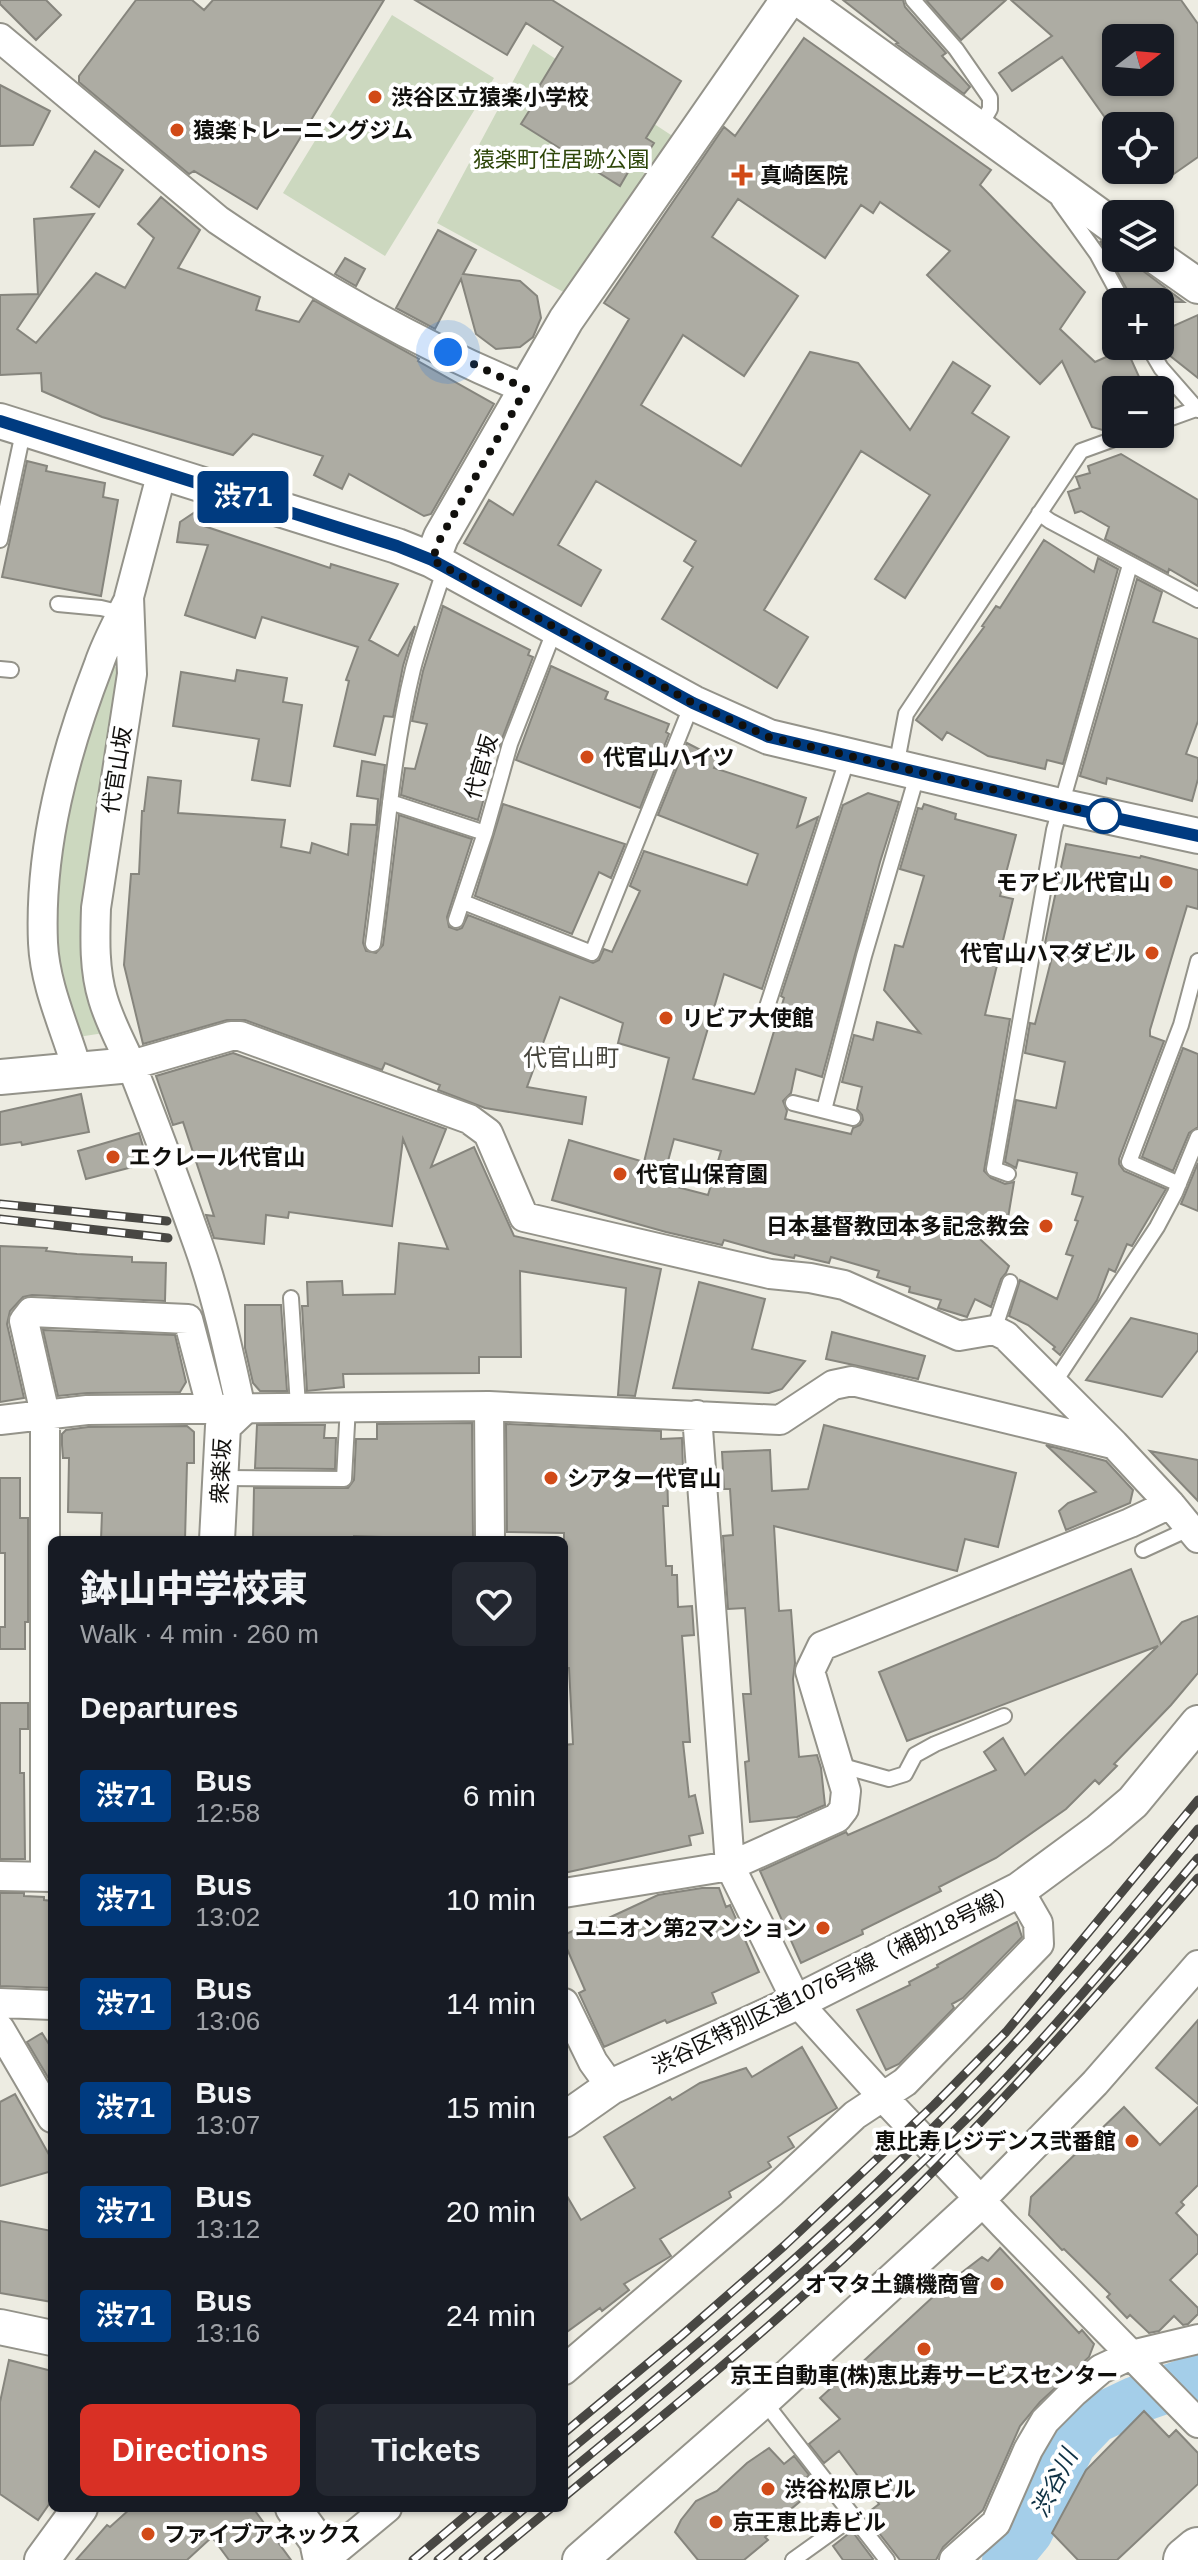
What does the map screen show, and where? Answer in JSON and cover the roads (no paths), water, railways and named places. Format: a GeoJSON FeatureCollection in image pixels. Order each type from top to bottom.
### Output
{"type":"FeatureCollection","features":[{"type":"Feature","properties":{"kind":"main road"},"geometry":{"type":"LineString","coordinates":[[1186,2560],[1198,2550]]}},
{"type":"Feature","properties":{"kind":"street"},"geometry":{"type":"LineString","coordinates":[[438,564],[441,537],[566,320],[788,0]]}},
{"type":"Feature","properties":{"kind":"street"},"geometry":{"type":"LineString","coordinates":[[801,0],[1102,218]]}},
{"type":"Feature","properties":{"kind":"street"},"geometry":{"type":"LineString","coordinates":[[0,38],[218,220],[249,241],[396,327],[526,389]]}},
{"type":"Feature","properties":{"kind":"street"},"geometry":{"type":"LineString","coordinates":[[1174,269],[1198,286]]}},
{"type":"Feature","properties":{"kind":"street"},"geometry":{"type":"LineString","coordinates":[[12,424],[397,546],[438,564],[693,703],[769,737],[1198,836]]}},
{"type":"Feature","properties":{"kind":"street","name":"代官山坂"},"geometry":{"type":"LineString","coordinates":[[162,472],[126,605],[132,674],[96,908],[94,939],[103,999],[199,1244],[220,1319],[227,1410]]}},
{"type":"Feature","properties":{"kind":"street"},"geometry":{"type":"LineString","coordinates":[[78,1072],[46,967],[43,943],[47,853],[60,781],[99,662],[126,605]]}},
{"type":"Feature","properties":{"kind":"street"},"geometry":{"type":"LineString","coordinates":[[0,1077],[131,1065],[240,1036],[469,1119],[488,1133],[524,1217],[770,1274],[844,1285],[959,1336],[994,1330],[1006,1336],[1114,1444],[1194,1533]]}},
{"type":"Feature","properties":{"kind":"street"},"geometry":{"type":"LineString","coordinates":[[0,1876],[48,1877],[45,1414],[24,1321],[31,1312],[188,1319],[227,1410]]}},
{"type":"Feature","properties":{"kind":"street"},"geometry":{"type":"LineString","coordinates":[[0,1420],[87,1410],[489,1406],[780,1420],[833,1385],[852,1381],[1114,1444]]}},
{"type":"Feature","properties":{"kind":"street"},"geometry":{"type":"LineString","coordinates":[[489,1406],[490,1536]]}},
{"type":"Feature","properties":{"kind":"street","name":"衆楽坂"},"geometry":{"type":"LineString","coordinates":[[217,1536],[223,1426],[227,1410]]}},
{"type":"Feature","properties":{"kind":"street"},"geometry":{"type":"LineString","coordinates":[[697,1415],[730,1866],[797,2002],[981,2200],[1198,2423]]}},
{"type":"Feature","properties":{"kind":"street"},"geometry":{"type":"LineString","coordinates":[[568,1892],[730,1866],[837,1818],[844,1809],[846,1791],[810,1671],[822,1646],[1130,1523],[1170,1504]]}},
{"type":"Feature","properties":{"kind":"street","name":"渋谷区特別区道1076号線（補助18号線）"},"geometry":{"type":"LineString","coordinates":[[568,2117],[611,2087],[797,2002],[1019,1890],[1133,1802],[1198,1723]]}},
{"type":"Feature","properties":{"kind":"street"},"geometry":{"type":"LineString","coordinates":[[568,2367],[772,2192],[855,2115],[905,2082],[1039,1944],[1038,1923],[1019,1890]]}},
{"type":"Feature","properties":{"kind":"street"},"geometry":{"type":"LineString","coordinates":[[580,2560],[763,2400],[981,2200],[1095,2083],[1198,1965]]}},
{"type":"Feature","properties":{"kind":"street"},"geometry":{"type":"LineString","coordinates":[[0,2003],[48,2005]]}},
{"type":"Feature","properties":{"kind":"street"},"geometry":{"type":"LineString","coordinates":[[568,2011],[593,2062],[611,2087]]}},
{"type":"Feature","properties":{"kind":"street"},"geometry":{"type":"LineString","coordinates":[[0,2029],[48,2111]]}},
{"type":"Feature","properties":{"kind":"street"},"geometry":{"type":"LineString","coordinates":[[0,2328],[48,2337]]}},
{"type":"Feature","properties":{"kind":"street"},"geometry":{"type":"LineString","coordinates":[[954,2560],[996,2523],[1028,2450],[1045,2421],[1101,2369],[1137,2361],[1198,2339]]}},
{"type":"Feature","properties":{"kind":"street"},"geometry":{"type":"LineString","coordinates":[[42,2560],[77,2512]]}},
{"type":"Feature","properties":{"kind":"street"},"geometry":{"type":"LineString","coordinates":[[296,2512],[317,2541],[322,2560],[382,2512]]}},
{"type":"Feature","properties":{"kind":"lane"},"geometry":{"type":"LineString","coordinates":[[913,0],[956,49],[990,98],[990,109],[978,128]]}},
{"type":"Feature","properties":{"kind":"lane"},"geometry":{"type":"LineString","coordinates":[[1040,175],[1097,254],[1115,288]]}},
{"type":"Feature","properties":{"kind":"lane"},"geometry":{"type":"LineString","coordinates":[[1156,360],[1197,410],[1174,417]]}},
{"type":"Feature","properties":{"kind":"lane"},"geometry":{"type":"LineString","coordinates":[[0,540],[12,424]]}},
{"type":"Feature","properties":{"kind":"lane"},"geometry":{"type":"LineString","coordinates":[[824,1110],[907,770],[906,714],[1081,451],[1102,443]]}},
{"type":"Feature","properties":{"kind":"lane"},"geometry":{"type":"LineString","coordinates":[[1039,513],[1198,600]]}},
{"type":"Feature","properties":{"kind":"lane"},"geometry":{"type":"LineString","coordinates":[[373,944],[390,802],[414,667],[438,564]]}},
{"type":"Feature","properties":{"kind":"lane"},"geometry":{"type":"LineString","coordinates":[[1008,1174],[994,1169],[1060,806],[1130,565]]}},
{"type":"Feature","properties":{"kind":"lane"},"geometry":{"type":"LineString","coordinates":[[58,604],[101,608],[126,605]]}},
{"type":"Feature","properties":{"kind":"lane","name":"代官坂"},"geometry":{"type":"LineString","coordinates":[[456,920],[510,744],[555,629]]}},
{"type":"Feature","properties":{"kind":"lane"},"geometry":{"type":"LineString","coordinates":[[463,902],[592,953],[693,703]]}},
{"type":"Feature","properties":{"kind":"lane"},"geometry":{"type":"LineString","coordinates":[[766,1010],[848,757]]}},
{"type":"Feature","properties":{"kind":"lane"},"geometry":{"type":"LineString","coordinates":[[390,802],[485,833]]}},
{"type":"Feature","properties":{"kind":"lane"},"geometry":{"type":"LineString","coordinates":[[1179,1184],[1129,1162],[1181,1025],[1198,961]]}},
{"type":"Feature","properties":{"kind":"lane"},"geometry":{"type":"LineString","coordinates":[[793,1103],[853,1118]]}},
{"type":"Feature","properties":{"kind":"lane"},"geometry":{"type":"LineString","coordinates":[[1054,1383],[1157,1227],[1198,1137]]}},
{"type":"Feature","properties":{"kind":"lane"},"geometry":{"type":"LineString","coordinates":[[994,1330],[1010,1282]]}},
{"type":"Feature","properties":{"kind":"lane"},"geometry":{"type":"LineString","coordinates":[[291,1298],[298,1406]]}},
{"type":"Feature","properties":{"kind":"lane"},"geometry":{"type":"LineString","coordinates":[[220,1478],[344,1479],[348,1406]]}},
{"type":"Feature","properties":{"kind":"lane"},"geometry":{"type":"LineString","coordinates":[[1143,1550],[1194,1533]]}},
{"type":"Feature","properties":{"kind":"lane"},"geometry":{"type":"LineString","coordinates":[[838,1764],[889,1779],[905,1774],[915,1755],[925,1749],[1004,1716]]}},
{"type":"Feature","properties":{"kind":"lane"},"geometry":{"type":"LineString","coordinates":[[763,2400],[887,2560]]}},
{"type":"Feature","properties":{"kind":"lane"},"geometry":{"type":"LineString","coordinates":[[793,2560],[853,2517]]}},
{"type":"Feature","properties":{"kind":"waterway","name":"渋谷川"},"geometry":{"type":"LineString","coordinates":[[1006,2560],[1029,2532],[1072,2444],[1096,2419],[1136,2400],[1198,2378]]}},
{"type":"Feature","properties":{"kind":"railway"},"geometry":{"type":"LineString","coordinates":[[0,1204],[167,1221]]}},
{"type":"Feature","properties":{"kind":"railway"},"geometry":{"type":"LineString","coordinates":[[0,1219],[168,1238]]}},
{"type":"Feature","properties":{"kind":"railway"},"geometry":{"type":"LineString","coordinates":[[568,2430],[784,2246],[934,2105],[1006,2032],[1198,1800]]}},
{"type":"Feature","properties":{"kind":"railway"},"geometry":{"type":"LineString","coordinates":[[568,2452],[759,2290],[900,2161],[1043,2011],[1198,1829]]}},
{"type":"Feature","properties":{"kind":"railway"},"geometry":{"type":"LineString","coordinates":[[568,2473],[764,2307],[955,2130],[1050,2031],[1198,1858]]}},
{"type":"Feature","properties":{"kind":"railway"},"geometry":{"type":"LineString","coordinates":[[568,2494],[757,2336],[870,2234],[1015,2086],[1198,1878]]}},
{"type":"Feature","properties":{"kind":"railway"},"geometry":{"type":"LineString","coordinates":[[413,2560],[470,2512]]}},
{"type":"Feature","properties":{"kind":"railway"},"geometry":{"type":"LineString","coordinates":[[438,2560],[495,2512]]}},
{"type":"Feature","properties":{"kind":"railway"},"geometry":{"type":"LineString","coordinates":[[463,2560],[520,2512]]}},
{"type":"Feature","properties":{"kind":"railway"},"geometry":{"type":"LineString","coordinates":[[488,2560],[546,2512]]}},
{"type":"Feature","properties":{"kind":"place","name":"渋谷区立猿楽小学校"},"geometry":{"type":"Point","coordinates":[375,97]}},
{"type":"Feature","properties":{"kind":"place","name":"猿楽トレーニングジム"},"geometry":{"type":"Point","coordinates":[177,130]}},
{"type":"Feature","properties":{"kind":"place","name":"真崎医院"},"geometry":{"type":"Point","coordinates":[742,175]}},
{"type":"Feature","properties":{"kind":"place","name":"代官山ハイツ"},"geometry":{"type":"Point","coordinates":[587,757]}},
{"type":"Feature","properties":{"kind":"place","name":"モアビル代官山"},"geometry":{"type":"Point","coordinates":[1166,882]}},
{"type":"Feature","properties":{"kind":"place","name":"代官山ハマダビル"},"geometry":{"type":"Point","coordinates":[1152,953]}},
{"type":"Feature","properties":{"kind":"place","name":"リビア大使館"},"geometry":{"type":"Point","coordinates":[666,1018]}},
{"type":"Feature","properties":{"kind":"place","name":"エクレール代官山"},"geometry":{"type":"Point","coordinates":[113,1157]}},
{"type":"Feature","properties":{"kind":"place","name":"代官山保育園"},"geometry":{"type":"Point","coordinates":[620,1174]}},
{"type":"Feature","properties":{"kind":"place","name":"日本基督教団本多記念教会"},"geometry":{"type":"Point","coordinates":[1046,1226]}},
{"type":"Feature","properties":{"kind":"place","name":"シアター代官山"},"geometry":{"type":"Point","coordinates":[551,1478]}},
{"type":"Feature","properties":{"kind":"place","name":"ユニオン第2マンション"},"geometry":{"type":"Point","coordinates":[823,1928]}},
{"type":"Feature","properties":{"kind":"place","name":"恵比寿レジデンス弐番館"},"geometry":{"type":"Point","coordinates":[1132,2141]}},
{"type":"Feature","properties":{"kind":"place","name":"オマタ土鑛機商會"},"geometry":{"type":"Point","coordinates":[997,2284]}},
{"type":"Feature","properties":{"kind":"place","name":"京王自動車(株)恵比寿サービスセンター"},"geometry":{"type":"Point","coordinates":[924,2349]}},
{"type":"Feature","properties":{"kind":"place","name":"渋谷松原ビル"},"geometry":{"type":"Point","coordinates":[768,2489]}},
{"type":"Feature","properties":{"kind":"place","name":"京王恵比寿ビル"},"geometry":{"type":"Point","coordinates":[716,2522]}},
{"type":"Feature","properties":{"kind":"place","name":"ファイブアネックス"},"geometry":{"type":"Point","coordinates":[148,2534]}},
{"type":"Feature","properties":{"kind":"district","name":"代官山町"},"geometry":{"type":"Point","coordinates":[571,1057]}},
{"type":"Feature","properties":{"kind":"park label","name":"猿楽町住居跡公園"},"geometry":{"type":"Point","coordinates":[561,159]}}]}
